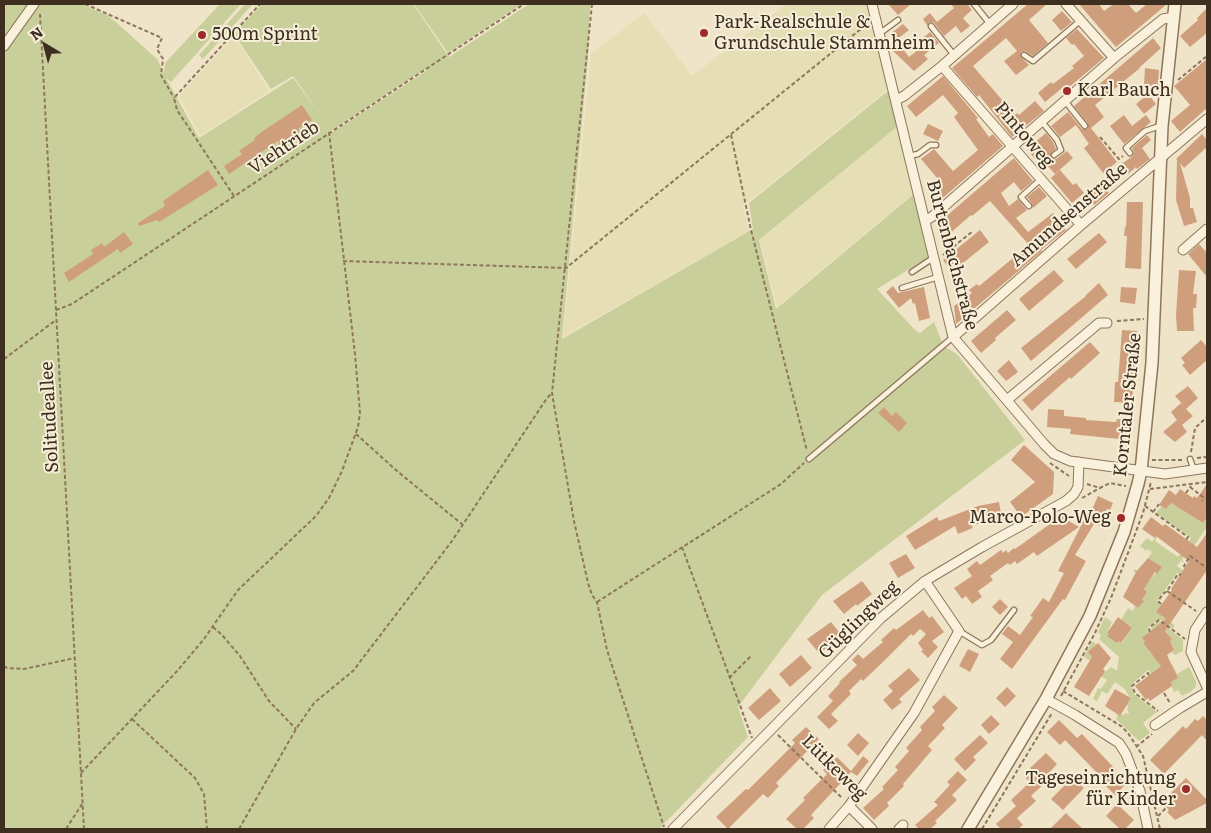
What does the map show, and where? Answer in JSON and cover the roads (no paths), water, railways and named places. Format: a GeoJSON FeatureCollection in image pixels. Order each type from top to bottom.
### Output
{"type":"FeatureCollection","features":[{"type":"Feature","properties":{"kind":"street"},"geometry":{"type":"LineString","coordinates":[[4,46],[34,4]]}},
{"type":"Feature","properties":{"kind":"street","name":"Burtenbachstraße"},"geometry":{"type":"LineString","coordinates":[[872,4],[953,337],[1054,454],[1070,461],[1141,471]]}},
{"type":"Feature","properties":{"kind":"street"},"geometry":{"type":"LineString","coordinates":[[896,100],[904,96],[942,66],[1013,4]]}},
{"type":"Feature","properties":{"kind":"street"},"geometry":{"type":"LineString","coordinates":[[1066,4],[1114,58]]}},
{"type":"Feature","properties":{"kind":"street","name":"Korntaler Straße"},"geometry":{"type":"LineString","coordinates":[[968,829],[1046,699],[1090,616],[1124,532],[1137,489],[1141,471],[1152,363],[1162,126],[1175,4]]}},
{"type":"Feature","properties":{"kind":"street"},"geometry":{"type":"LineString","coordinates":[[925,221],[1114,58],[1163,19],[1174,17]]}},
{"type":"Feature","properties":{"kind":"street","name":"Pintoweg"},"geometry":{"type":"LineString","coordinates":[[942,66],[1081,225]]}},
{"type":"Feature","properties":{"kind":"street","name":"Amundsenstraße"},"geometry":{"type":"LineString","coordinates":[[953,337],[1081,225],[1207,119]]}},
{"type":"Feature","properties":{"kind":"street"},"geometry":{"type":"LineString","coordinates":[[1183,250],[1207,231]]}},
{"type":"Feature","properties":{"kind":"street"},"geometry":{"type":"LineString","coordinates":[[1007,400],[1099,323],[1107,323]]}},
{"type":"Feature","properties":{"kind":"street","name":"Güglingweg"},"geometry":{"type":"LineString","coordinates":[[673,829],[881,618],[925,581],[1066,501],[1074,494],[1078,487],[1079,462]]}},
{"type":"Feature","properties":{"kind":"street"},"geometry":{"type":"LineString","coordinates":[[1141,471],[1165,474],[1207,468]]}},
{"type":"Feature","properties":{"kind":"street"},"geometry":{"type":"LineString","coordinates":[[829,829],[849,806],[914,713],[959,631],[925,581]]}},
{"type":"Feature","properties":{"kind":"street"},"geometry":{"type":"LineString","coordinates":[[1207,612],[1195,630],[1189,653],[1207,687]]}},
{"type":"Feature","properties":{"kind":"street"},"geometry":{"type":"LineString","coordinates":[[1155,725],[1173,706],[1207,692]]}},
{"type":"Feature","properties":{"kind":"street"},"geometry":{"type":"LineString","coordinates":[[1046,699],[1096,728],[1119,744],[1126,754],[1140,791],[1148,829]]}},
{"type":"Feature","properties":{"kind":"street","name":"Lütkeweg"},"geometry":{"type":"LineString","coordinates":[[849,806],[872,829]]}},
{"type":"Feature","properties":{"kind":"lane"},"geometry":{"type":"LineString","coordinates":[[974,4],[990,24]]}},
{"type":"Feature","properties":{"kind":"lane"},"geometry":{"type":"LineString","coordinates":[[879,34],[898,20]]}},
{"type":"Feature","properties":{"kind":"lane"},"geometry":{"type":"LineString","coordinates":[[1024,55],[1033,61],[1081,20]]}},
{"type":"Feature","properties":{"kind":"lane"},"geometry":{"type":"LineString","coordinates":[[931,26],[954,55]]}},
{"type":"Feature","properties":{"kind":"lane"},"geometry":{"type":"LineString","coordinates":[[1065,101],[1085,126]]}},
{"type":"Feature","properties":{"kind":"lane"},"geometry":{"type":"LineString","coordinates":[[1042,122],[1057,140],[1061,150],[1054,155]]}},
{"type":"Feature","properties":{"kind":"lane"},"geometry":{"type":"LineString","coordinates":[[1129,152],[1126,148],[1145,131],[1162,126]]}},
{"type":"Feature","properties":{"kind":"lane"},"geometry":{"type":"LineString","coordinates":[[909,156],[918,154],[930,144],[936,145]]}},
{"type":"Feature","properties":{"kind":"lane"},"geometry":{"type":"LineString","coordinates":[[1029,206],[1021,196],[1041,179]]}},
{"type":"Feature","properties":{"kind":"lane"},"geometry":{"type":"LineString","coordinates":[[912,272],[934,258]]}},
{"type":"Feature","properties":{"kind":"lane"},"geometry":{"type":"LineString","coordinates":[[902,288],[939,277]]}},
{"type":"Feature","properties":{"kind":"lane"},"geometry":{"type":"LineString","coordinates":[[809,459],[953,337]]}},
{"type":"Feature","properties":{"kind":"lane"},"geometry":{"type":"LineString","coordinates":[[1190,459],[1194,470]]}},
{"type":"Feature","properties":{"kind":"lane"},"geometry":{"type":"LineString","coordinates":[[959,631],[982,645],[991,640],[1014,610]]}},
{"type":"Feature","properties":{"kind":"place","name":"Park-Realschule & Grundschule Stammheim"},"geometry":{"type":"Point","coordinates":[704,33]}},
{"type":"Feature","properties":{"kind":"place","name":"500m Sprint"},"geometry":{"type":"Point","coordinates":[202,35]}},
{"type":"Feature","properties":{"kind":"place","name":"Karl Bauch"},"geometry":{"type":"Point","coordinates":[1067,91]}},
{"type":"Feature","properties":{"kind":"place","name":"Marco-Polo-Weg"},"geometry":{"type":"Point","coordinates":[1121,518]}},
{"type":"Feature","properties":{"kind":"place","name":"Tageseinrichtung für Kinder"},"geometry":{"type":"Point","coordinates":[1186,789]}}]}
